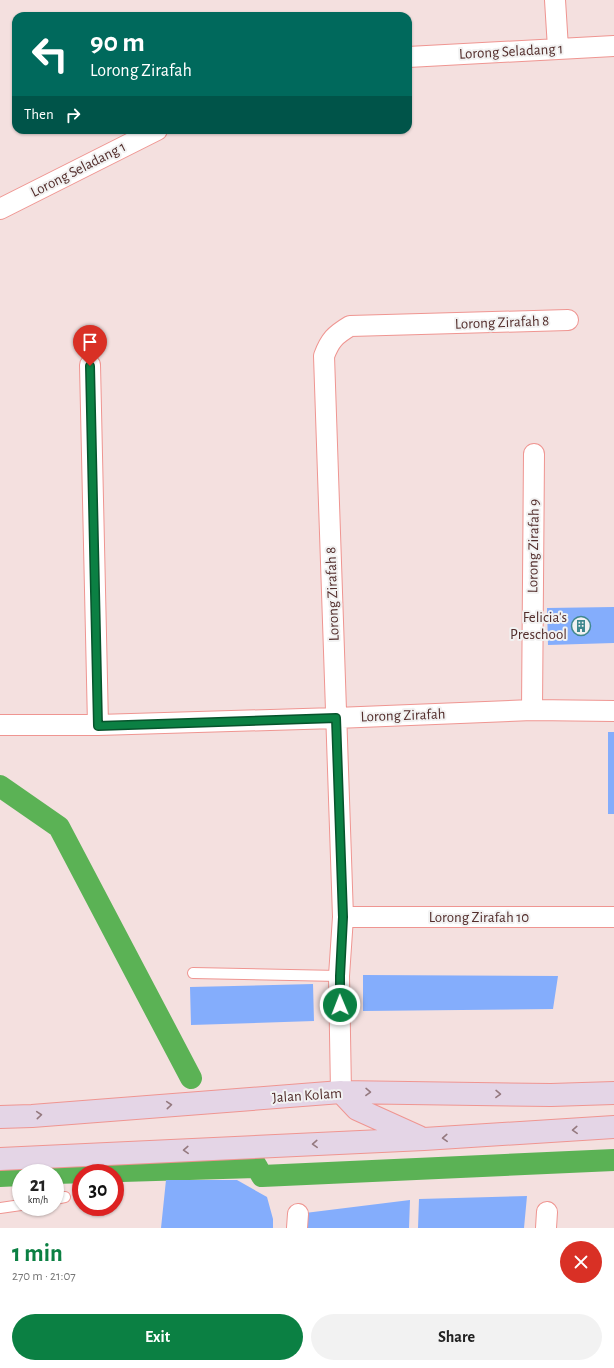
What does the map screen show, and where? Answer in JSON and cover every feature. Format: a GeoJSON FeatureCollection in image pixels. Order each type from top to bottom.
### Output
{"type":"FeatureCollection","features":[{"type":"Feature","properties":{"kind":"main road","name":"Jalan Kolam"},"geometry":{"type":"LineString","coordinates":[[0,1117],[32,1116],[341,1092],[551,1096],[614,1093]]}},
{"type":"Feature","properties":{"kind":"main road"},"geometry":{"type":"LineString","coordinates":[[341,1092],[357,1109],[424,1139]]}},
{"type":"Feature","properties":{"kind":"main road"},"geometry":{"type":"LineString","coordinates":[[0,1159],[424,1139],[614,1127]]}},
{"type":"Feature","properties":{"kind":"street"},"geometry":{"type":"LineString","coordinates":[[555,0],[558,48]]}},
{"type":"Feature","properties":{"kind":"street","name":"Lorong Seladang 1"},"geometry":{"type":"LineString","coordinates":[[412,57],[614,46]]}},
{"type":"Feature","properties":{"kind":"street","name":"Lorong Seladang 1"},"geometry":{"type":"LineString","coordinates":[[0,209],[148,134]]}},
{"type":"Feature","properties":{"kind":"street","name":"Lorong Zirafah 8"},"geometry":{"type":"LineString","coordinates":[[341,1092],[340,976],[343,917],[324,356],[329,343],[336,334],[350,326],[568,320]]}},
{"type":"Feature","properties":{"kind":"street"},"geometry":{"type":"LineString","coordinates":[[90,366],[98,726]]}},
{"type":"Feature","properties":{"kind":"street","name":"Lorong Zirafah 9"},"geometry":{"type":"LineString","coordinates":[[532,710],[534,454]]}},
{"type":"Feature","properties":{"kind":"street","name":"Lorong Zirafah"},"geometry":{"type":"LineString","coordinates":[[0,725],[98,726],[532,710],[614,711]]}},
{"type":"Feature","properties":{"kind":"street","name":"Lorong Zirafah 10"},"geometry":{"type":"LineString","coordinates":[[343,917],[614,917]]}},
{"type":"Feature","properties":{"kind":"lane"},"geometry":{"type":"LineString","coordinates":[[193,973],[340,976]]}},
{"type":"Feature","properties":{"kind":"lane"},"geometry":{"type":"LineString","coordinates":[[0,1208],[12,1206]]}},
{"type":"Feature","properties":{"kind":"building","name":"Felicia's Preschool"},"geometry":{"type":"Polygon","coordinates":[[[614,607],[614,643],[548,645],[547,608],[614,607]]]}},
{"type":"Feature","properties":{"kind":"building"},"geometry":{"type":"Polygon","coordinates":[[[608,732],[614,732],[614,814],[608,814],[608,732]]]}},
{"type":"Feature","properties":{"kind":"building"},"geometry":{"type":"Polygon","coordinates":[[[363,975],[558,976],[553,1009],[363,1011],[363,975]]]}},
{"type":"Feature","properties":{"kind":"building"},"geometry":{"type":"Polygon","coordinates":[[[313,984],[314,1021],[191,1025],[190,987],[313,984]]]}},
{"type":"Feature","properties":{"kind":"building"},"geometry":{"type":"Polygon","coordinates":[[[166,1180],[237,1180],[267,1197],[273,1219],[273,1228],[161,1228],[166,1180]]]}},
{"type":"Feature","properties":{"kind":"building"},"geometry":{"type":"Polygon","coordinates":[[[527,1196],[524,1228],[418,1228],[419,1199],[527,1196]]]}},
{"type":"Feature","properties":{"kind":"building"},"geometry":{"type":"Polygon","coordinates":[[[410,1200],[409,1228],[304,1228],[305,1213],[410,1200]]]}},
{"type":"Feature","properties":{"kind":"waterway"},"geometry":{"type":"LineString","coordinates":[[0,786],[59,827],[191,1078]]}},
{"type":"Feature","properties":{"kind":"waterway"},"geometry":{"type":"LineString","coordinates":[[254,1162],[262,1176],[614,1160]]}},
{"type":"Feature","properties":{"kind":"waterway"},"geometry":{"type":"LineString","coordinates":[[64,1173],[257,1167]]}},
{"type":"Feature","properties":{"kind":"waterway"},"geometry":{"type":"LineString","coordinates":[[0,1176],[12,1175]]}},
{"type":"Feature","properties":{"kind":"place","name":"Felicia's Preschool"},"geometry":{"type":"Point","coordinates":[581,626]}},
{"type":"Feature","properties":{"kind":"route"},"geometry":{"type":"LineString","coordinates":[[90,366],[98,726],[336,718],[343,917],[340,1005]]}}]}
